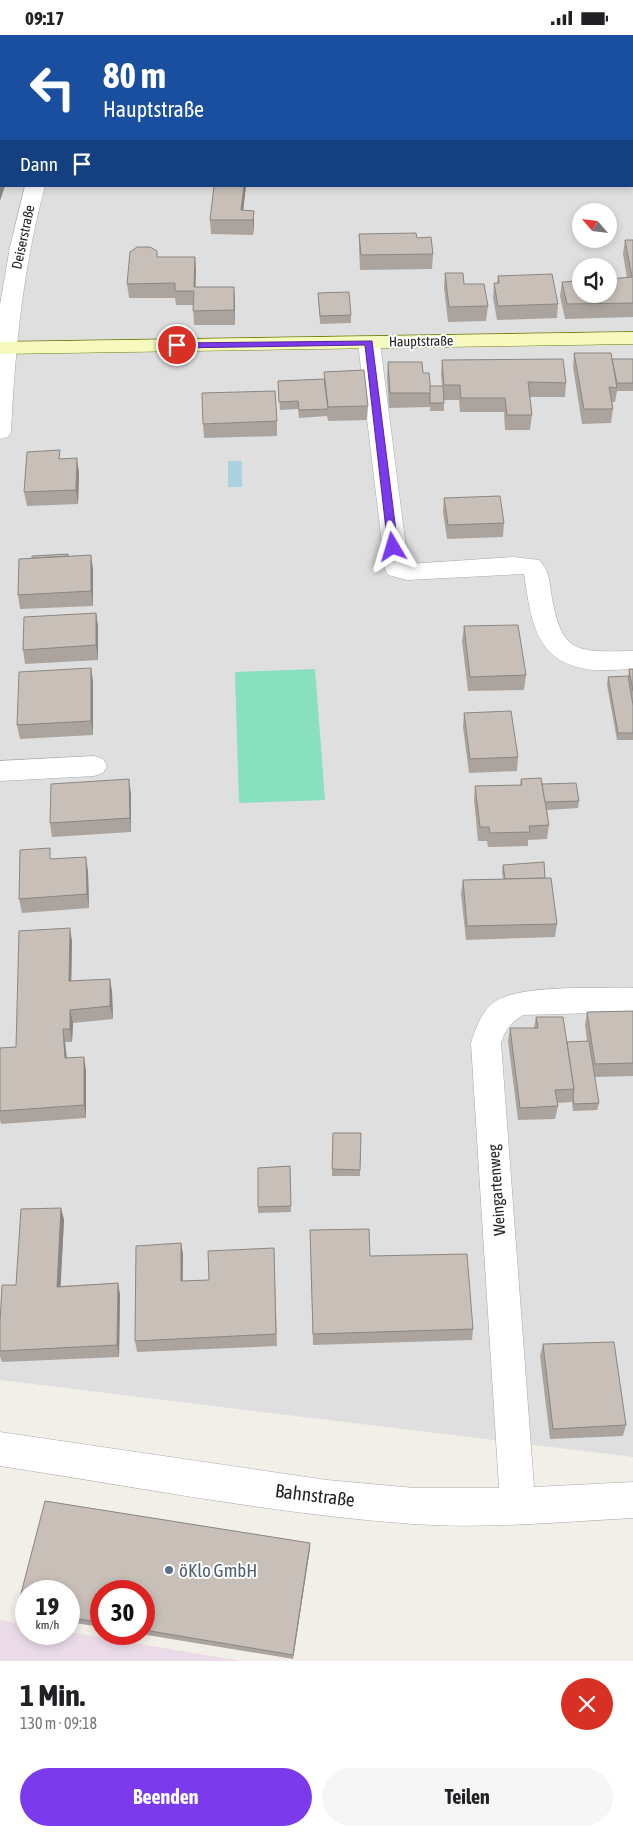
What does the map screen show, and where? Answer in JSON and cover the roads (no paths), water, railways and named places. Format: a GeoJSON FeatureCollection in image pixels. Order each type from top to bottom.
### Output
{"type":"FeatureCollection","features":[{"type":"Feature","properties":{"kind":"main road","name":"Hauptstraße"},"geometry":{"type":"LineString","coordinates":[[2,348],[633,338]]}},
{"type":"Feature","properties":{"kind":"street","name":"Deiserstraße"},"geometry":{"type":"LineString","coordinates":[[0,432],[2,348],[35,187]]}},
{"type":"Feature","properties":{"kind":"street"},"geometry":{"type":"LineString","coordinates":[[369,343],[397,569],[407,572],[513,565],[531,566],[536,571],[548,634],[562,652],[587,661],[633,659]]}},
{"type":"Feature","properties":{"kind":"street"},"geometry":{"type":"LineString","coordinates":[[0,771],[94,766]]}},
{"type":"Feature","properties":{"kind":"street","name":"Weingartenweg"},"geometry":{"type":"LineString","coordinates":[[518,1506],[486,1043],[490,1029],[502,1012],[519,1003],[633,1001]]}},
{"type":"Feature","properties":{"kind":"street","name":"Bahnstraße"},"geometry":{"type":"LineString","coordinates":[[0,1449],[327,1498],[415,1506],[518,1506],[633,1500]]}},
{"type":"Feature","properties":{"kind":"water"},"geometry":{"type":"Polygon","coordinates":[[[228,461],[242,461],[242,487],[228,487],[228,461]]]}},
{"type":"Feature","properties":{"kind":"place","name":"öKlo GmbH"},"geometry":{"type":"Point","coordinates":[169,1570]}}]}
